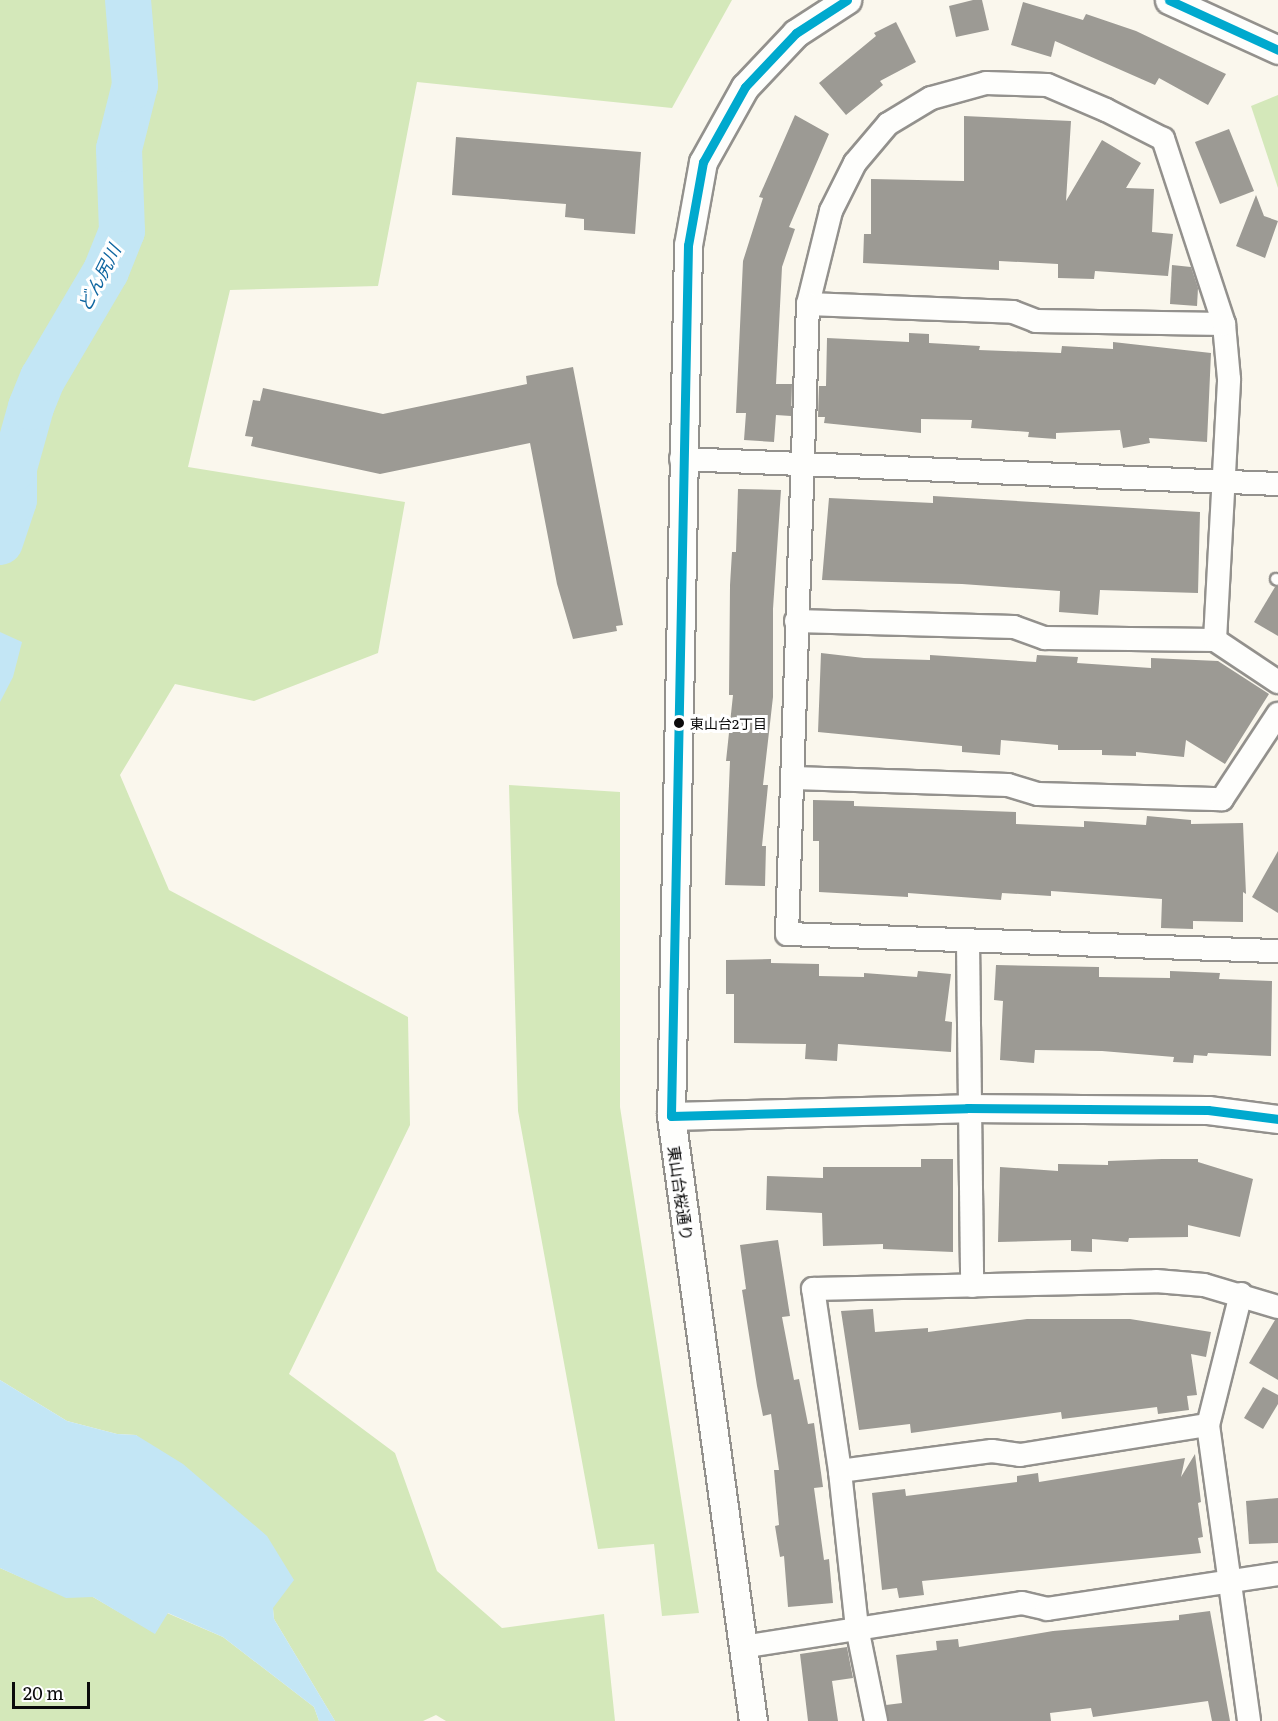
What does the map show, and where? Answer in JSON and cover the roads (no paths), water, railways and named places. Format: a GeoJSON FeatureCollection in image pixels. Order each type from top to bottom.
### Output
{"type":"FeatureCollection","features":[{"type":"Feature","properties":{"kind":"street","name":"東山台桜通り"},"geometry":{"type":"LineString","coordinates":[[753,1721],[671,1116],[681,459],[688,245],[703,162],[745,87],[796,33],[847,0]]}},
{"type":"Feature","properties":{"kind":"street"},"geometry":{"type":"LineString","coordinates":[[1169,0],[1278,50]]}},
{"type":"Feature","properties":{"kind":"street"},"geometry":{"type":"LineString","coordinates":[[1215,640],[1226,479],[1229,379],[1224,324],[1163,139],[1106,110],[1047,85],[986,83],[931,98],[888,124],[855,162],[831,211],[808,304],[800,466],[794,778],[787,934],[1278,951]]}},
{"type":"Feature","properties":{"kind":"street"},"geometry":{"type":"LineString","coordinates":[[808,304],[1013,312],[1036,321],[1224,324]]}},
{"type":"Feature","properties":{"kind":"street"},"geometry":{"type":"LineString","coordinates":[[681,459],[800,466],[1226,479],[1278,484]]}},
{"type":"Feature","properties":{"kind":"street"},"geometry":{"type":"LineString","coordinates":[[796,621],[1014,627],[1045,638],[1215,640],[1278,682]]}},
{"type":"Feature","properties":{"kind":"street"},"geometry":{"type":"LineString","coordinates":[[794,778],[1008,785],[1038,794],[1222,799],[1278,714]]}},
{"type":"Feature","properties":{"kind":"street"},"geometry":{"type":"LineString","coordinates":[[968,942],[968,1108],[972,1286]]}},
{"type":"Feature","properties":{"kind":"street"},"geometry":{"type":"LineString","coordinates":[[671,1116],[968,1108],[1208,1110],[1278,1119]]}},
{"type":"Feature","properties":{"kind":"street"},"geometry":{"type":"LineString","coordinates":[[876,1721],[857,1628],[840,1471],[813,1289],[1156,1281],[1241,1294],[1278,1307]]}},
{"type":"Feature","properties":{"kind":"street"},"geometry":{"type":"LineString","coordinates":[[1241,1294],[1208,1425],[1249,1721]]}},
{"type":"Feature","properties":{"kind":"street"},"geometry":{"type":"LineString","coordinates":[[840,1471],[992,1451],[1020,1455],[1208,1425]]}},
{"type":"Feature","properties":{"kind":"street"},"geometry":{"type":"LineString","coordinates":[[742,1647],[1022,1603],[1047,1609],[1278,1574]]}},
{"type":"Feature","properties":{"kind":"water"},"geometry":{"type":"Polygon","coordinates":[[[0,632],[22,642],[13,677],[0,702],[0,632]]]}},
{"type":"Feature","properties":{"kind":"water"},"geometry":{"type":"Polygon","coordinates":[[[0,1380],[67,1421],[117,1434],[136,1435],[183,1464],[267,1536],[294,1580],[273,1608],[274,1619],[335,1721],[319,1721],[314,1707],[223,1637],[168,1613],[155,1634],[93,1597],[66,1598],[0,1568],[0,1380]]]}},
{"type":"Feature","properties":{"kind":"waterway","name":"どん尻川"},"geometry":{"type":"LineString","coordinates":[[0,542],[14,500],[14,468],[31,407],[43,378],[106,271],[122,231],[119,149],[135,85],[128,0]]}},
{"type":"Feature","properties":{"kind":"place","name":"東山台2丁目"},"geometry":{"type":"Point","coordinates":[679,723]}}]}
